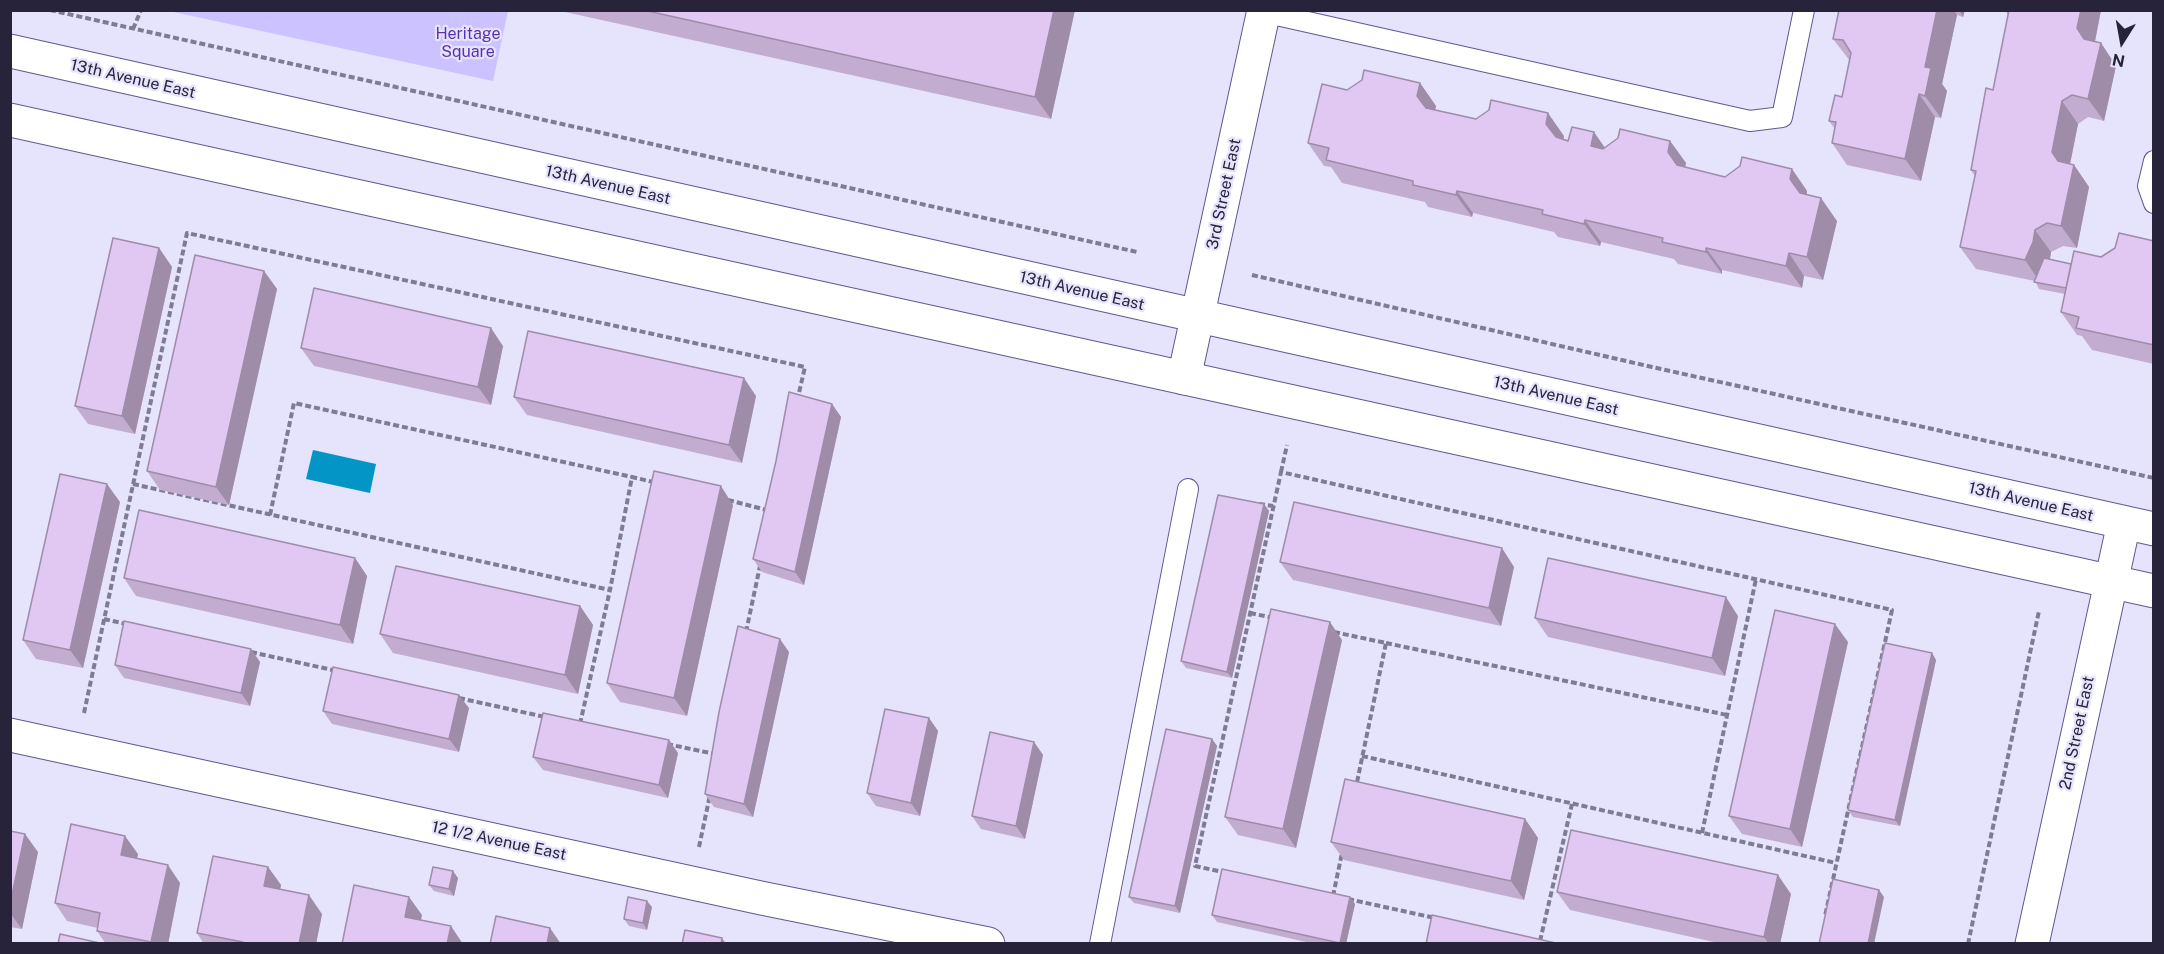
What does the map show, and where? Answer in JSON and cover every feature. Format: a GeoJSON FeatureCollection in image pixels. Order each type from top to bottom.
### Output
{"type":"FeatureCollection","features":[{"type":"Feature","properties":{"kind":"main road","name":"3rd Street East"},"geometry":{"type":"LineString","coordinates":[[1184,378],[1264,11]]}},
{"type":"Feature","properties":{"kind":"main road","name":"13th Avenue East"},"geometry":{"type":"LineString","coordinates":[[10,51],[2139,526]]}},
{"type":"Feature","properties":{"kind":"main road"},"geometry":{"type":"LineString","coordinates":[[10,120],[2154,591]]}},
{"type":"Feature","properties":{"kind":"main road","name":"2nd Street East"},"geometry":{"type":"LineString","coordinates":[[2032,944],[2110,581],[2139,526]]}},
{"type":"Feature","properties":{"kind":"main road","name":"12 1/2 Avenue East"},"geometry":{"type":"LineString","coordinates":[[10,735],[738,893],[988,944]]}},
{"type":"Feature","properties":{"kind":"lane"},"geometry":{"type":"LineString","coordinates":[[1264,11],[1750,121],[1782,117],[1804,10]]}},
{"type":"Feature","properties":{"kind":"lane"},"geometry":{"type":"LineString","coordinates":[[2154,161],[2148,186],[2154,203]]}},
{"type":"Feature","properties":{"kind":"lane"},"geometry":{"type":"LineString","coordinates":[[1100,944],[1188,489]]}},
{"type":"Feature","properties":{"kind":"path"},"geometry":{"type":"LineString","coordinates":[[50,10],[1137,252]]}},
{"type":"Feature","properties":{"kind":"path"},"geometry":{"type":"LineString","coordinates":[[133,29],[141,10]]}},
{"type":"Feature","properties":{"kind":"path"},"geometry":{"type":"LineString","coordinates":[[76,749],[187,233],[805,367],[797,403]]}},
{"type":"Feature","properties":{"kind":"path"},"geometry":{"type":"LineString","coordinates":[[1252,275],[2154,478]]}},
{"type":"Feature","properties":{"kind":"path"},"geometry":{"type":"LineString","coordinates":[[270,514],[294,403],[664,484]]}},
{"type":"Feature","properties":{"kind":"path"},"geometry":{"type":"LineString","coordinates":[[1230,873],[1195,866],[1287,445]]}},
{"type":"Feature","properties":{"kind":"path"},"geometry":{"type":"LineString","coordinates":[[1281,472],[1892,610],[1824,921]]}},
{"type":"Feature","properties":{"kind":"path"},"geometry":{"type":"LineString","coordinates":[[591,727],[580,724],[632,477]]}},
{"type":"Feature","properties":{"kind":"path"},"geometry":{"type":"LineString","coordinates":[[133,484],[610,590]]}},
{"type":"Feature","properties":{"kind":"path"},"geometry":{"type":"LineString","coordinates":[[718,498],[772,511]]}},
{"type":"Feature","properties":{"kind":"path"},"geometry":{"type":"LineString","coordinates":[[1252,502],[1273,506]]}},
{"type":"Feature","properties":{"kind":"path"},"geometry":{"type":"LineString","coordinates":[[744,639],[762,557]]}},
{"type":"Feature","properties":{"kind":"path"},"geometry":{"type":"LineString","coordinates":[[1702,833],[1756,579]]}},
{"type":"Feature","properties":{"kind":"path"},"geometry":{"type":"LineString","coordinates":[[1968,944],[2039,611]]}},
{"type":"Feature","properties":{"kind":"path"},"geometry":{"type":"LineString","coordinates":[[1250,613],[1284,621]]}},
{"type":"Feature","properties":{"kind":"path"},"geometry":{"type":"LineString","coordinates":[[104,620],[127,625]]}},
{"type":"Feature","properties":{"kind":"path"},"geometry":{"type":"LineString","coordinates":[[1329,631],[1727,715]]}},
{"type":"Feature","properties":{"kind":"path"},"geometry":{"type":"LineString","coordinates":[[1355,791],[1386,644]]}},
{"type":"Feature","properties":{"kind":"path"},"geometry":{"type":"LineString","coordinates":[[243,650],[347,673]]}},
{"type":"Feature","properties":{"kind":"path"},"geometry":{"type":"LineString","coordinates":[[452,696],[556,719]]}},
{"type":"Feature","properties":{"kind":"path"},"geometry":{"type":"LineString","coordinates":[[661,742],[719,755]]}},
{"type":"Feature","properties":{"kind":"path"},"geometry":{"type":"LineString","coordinates":[[1362,756],[1836,864]]}},
{"type":"Feature","properties":{"kind":"path"},"geometry":{"type":"LineString","coordinates":[[699,850],[711,789]]}},
{"type":"Feature","properties":{"kind":"path"},"geometry":{"type":"LineString","coordinates":[[1550,944],[1540,941],[1572,804]]}},
{"type":"Feature","properties":{"kind":"path"},"geometry":{"type":"LineString","coordinates":[[1343,849],[1333,896],[1436,919]]}},
{"type":"Feature","properties":{"kind":"green space","name":"Heritage Square"},"geometry":{"type":"Polygon","coordinates":[[[169,11],[508,11],[493,81],[169,11]]]}},
{"type":"Feature","properties":{"kind":"water"},"geometry":{"type":"Polygon","coordinates":[[[313,450],[376,464],[370,493],[306,479],[313,450]]]}},
{"type":"Feature","properties":{"kind":"building"},"geometry":{"type":"Polygon","coordinates":[[[643,10],[1054,10],[1035,97],[643,10]]]}},
{"type":"Feature","properties":{"kind":"building"},"geometry":{"type":"Polygon","coordinates":[[[1839,10],[1937,10],[1925,67],[1931,68],[1925,96],[1919,94],[1905,159],[1832,143],[1836,122],[1829,121],[1835,95],[1842,97],[1851,53],[1843,40],[1833,39],[1839,10]]]}},
{"type":"Feature","properties":{"kind":"building"},"geometry":{"type":"Polygon","coordinates":[[[2009,10],[2081,10],[2077,28],[2084,39],[2101,43],[2088,99],[2072,95],[2062,101],[2052,152],[2058,161],[2074,165],[2061,226],[2047,223],[2035,230],[2033,242],[2025,260],[1960,247],[1976,171],[1971,170],[1986,88],[1993,90],[2009,10]]]}},
{"type":"Feature","properties":{"kind":"building"},"geometry":{"type":"Polygon","coordinates":[[[1364,70],[1420,83],[1417,96],[1426,108],[1476,119],[1489,110],[1491,100],[1548,113],[1546,124],[1556,137],[1568,141],[1572,127],[1594,132],[1591,146],[1603,149],[1618,138],[1620,129],[1670,141],[1668,152],[1677,165],[1725,177],[1740,166],[1742,157],[1792,169],[1790,179],[1800,193],[1821,198],[1807,257],[1789,253],[1786,266],[1706,248],[1706,252],[1662,242],[1663,238],[1585,220],[1584,224],[1542,214],[1543,210],[1457,191],[1456,195],[1413,185],[1413,181],[1326,160],[1329,148],[1308,143],[1322,84],[1347,90],[1362,80],[1364,70]]]}},
{"type":"Feature","properties":{"kind":"building"},"geometry":{"type":"Polygon","coordinates":[[[2119,233],[2154,241],[2154,345],[2076,328],[2079,317],[2061,312],[2074,251],[2101,257],[2115,248],[2119,233]]]}},
{"type":"Feature","properties":{"kind":"building"},"geometry":{"type":"Polygon","coordinates":[[[113,238],[159,248],[122,416],[75,406],[113,238]]]}},
{"type":"Feature","properties":{"kind":"building"},"geometry":{"type":"Polygon","coordinates":[[[195,255],[264,271],[216,487],[147,471],[195,255]]]}},
{"type":"Feature","properties":{"kind":"building"},"geometry":{"type":"Polygon","coordinates":[[[2044,258],[2071,264],[2066,288],[2034,282],[2044,258]]]}},
{"type":"Feature","properties":{"kind":"building"},"geometry":{"type":"Polygon","coordinates":[[[314,288],[491,328],[478,387],[301,348],[314,288]]]}},
{"type":"Feature","properties":{"kind":"building"},"geometry":{"type":"Polygon","coordinates":[[[528,331],[744,378],[729,445],[514,397],[528,331]]]}},
{"type":"Feature","properties":{"kind":"building"},"geometry":{"type":"Polygon","coordinates":[[[789,392],[832,404],[795,572],[753,559],[776,461],[789,392]]]}},
{"type":"Feature","properties":{"kind":"building"},"geometry":{"type":"Polygon","coordinates":[[[654,471],[721,486],[674,698],[607,683],[654,471]]]}},
{"type":"Feature","properties":{"kind":"building"},"geometry":{"type":"Polygon","coordinates":[[[60,474],[107,484],[70,650],[23,640],[60,474]]]}},
{"type":"Feature","properties":{"kind":"building"},"geometry":{"type":"Polygon","coordinates":[[[1218,495],[1264,504],[1227,672],[1181,661],[1218,495]]]}},
{"type":"Feature","properties":{"kind":"building"},"geometry":{"type":"Polygon","coordinates":[[[1294,502],[1502,548],[1489,608],[1280,562],[1294,502]]]}},
{"type":"Feature","properties":{"kind":"building"},"geometry":{"type":"Polygon","coordinates":[[[139,510],[355,558],[340,625],[124,578],[139,510]]]}},
{"type":"Feature","properties":{"kind":"building"},"geometry":{"type":"Polygon","coordinates":[[[1548,558],[1726,597],[1712,658],[1535,618],[1548,558]]]}},
{"type":"Feature","properties":{"kind":"building"},"geometry":{"type":"Polygon","coordinates":[[[396,566],[580,606],[565,675],[380,634],[396,566]]]}},
{"type":"Feature","properties":{"kind":"building"},"geometry":{"type":"Polygon","coordinates":[[[1271,609],[1330,622],[1283,829],[1225,817],[1271,609]]]}},
{"type":"Feature","properties":{"kind":"building"},"geometry":{"type":"Polygon","coordinates":[[[1775,610],[1835,624],[1790,829],[1729,816],[1775,610]]]}},
{"type":"Feature","properties":{"kind":"building"},"geometry":{"type":"Polygon","coordinates":[[[124,621],[251,649],[241,693],[115,665],[124,621]]]}},
{"type":"Feature","properties":{"kind":"building"},"geometry":{"type":"Polygon","coordinates":[[[738,626],[780,639],[744,804],[705,794],[719,712],[738,626]]]}},
{"type":"Feature","properties":{"kind":"building"},"geometry":{"type":"Polygon","coordinates":[[[1885,643],[1932,653],[1895,820],[1848,810],[1885,643]]]}},
{"type":"Feature","properties":{"kind":"building"},"geometry":{"type":"Polygon","coordinates":[[[333,667],[459,695],[449,739],[323,711],[333,667]]]}},
{"type":"Feature","properties":{"kind":"building"},"geometry":{"type":"Polygon","coordinates":[[[885,709],[929,718],[911,803],[867,793],[885,709]]]}},
{"type":"Feature","properties":{"kind":"building"},"geometry":{"type":"Polygon","coordinates":[[[543,713],[669,740],[659,785],[533,757],[543,713]]]}},
{"type":"Feature","properties":{"kind":"building"},"geometry":{"type":"Polygon","coordinates":[[[1166,729],[1212,739],[1175,906],[1129,897],[1166,729]]]}},
{"type":"Feature","properties":{"kind":"building"},"geometry":{"type":"Polygon","coordinates":[[[990,732],[1034,742],[1016,826],[972,816],[990,732]]]}},
{"type":"Feature","properties":{"kind":"building"},"geometry":{"type":"Polygon","coordinates":[[[1345,779],[1525,819],[1511,881],[1331,842],[1345,779]]]}},
{"type":"Feature","properties":{"kind":"building"},"geometry":{"type":"Polygon","coordinates":[[[71,824],[125,836],[121,855],[168,865],[151,942],[97,931],[100,913],[55,903],[71,824]]]}},
{"type":"Feature","properties":{"kind":"building"},"geometry":{"type":"Polygon","coordinates":[[[1571,830],[1778,875],[1764,937],[1557,892],[1571,830]]]}},
{"type":"Feature","properties":{"kind":"building"},"geometry":{"type":"Polygon","coordinates":[[[10,831],[25,834],[10,904],[10,831]]]}},
{"type":"Feature","properties":{"kind":"building"},"geometry":{"type":"Polygon","coordinates":[[[213,856],[268,867],[264,886],[309,895],[299,944],[243,944],[243,942],[197,933],[213,856]]]}},
{"type":"Feature","properties":{"kind":"building"},"geometry":{"type":"Polygon","coordinates":[[[433,867],[453,871],[449,889],[429,885],[433,867]]]}},
{"type":"Feature","properties":{"kind":"building"},"geometry":{"type":"Polygon","coordinates":[[[1222,869],[1350,897],[1340,943],[1212,915],[1222,869]]]}},
{"type":"Feature","properties":{"kind":"building"},"geometry":{"type":"Polygon","coordinates":[[[1833,879],[1879,890],[1868,944],[1819,944],[1833,879]]]}},
{"type":"Feature","properties":{"kind":"building"},"geometry":{"type":"Polygon","coordinates":[[[354,885],[409,897],[405,917],[451,926],[447,944],[342,944],[354,885]]]}},
{"type":"Feature","properties":{"kind":"building"},"geometry":{"type":"Polygon","coordinates":[[[628,897],[647,901],[643,923],[624,919],[628,897]]]}},
{"type":"Feature","properties":{"kind":"building"},"geometry":{"type":"Polygon","coordinates":[[[1432,915],[1560,944],[1426,944],[1432,915]]]}},
{"type":"Feature","properties":{"kind":"building"},"geometry":{"type":"Polygon","coordinates":[[[496,916],[550,928],[547,944],[490,944],[496,916]]]}},
{"type":"Feature","properties":{"kind":"building"},"geometry":{"type":"Polygon","coordinates":[[[685,930],[722,938],[721,944],[682,944],[685,930]]]}},
{"type":"Feature","properties":{"kind":"building"},"geometry":{"type":"Polygon","coordinates":[[[60,934],[104,944],[58,944],[60,934]]]}}]}
